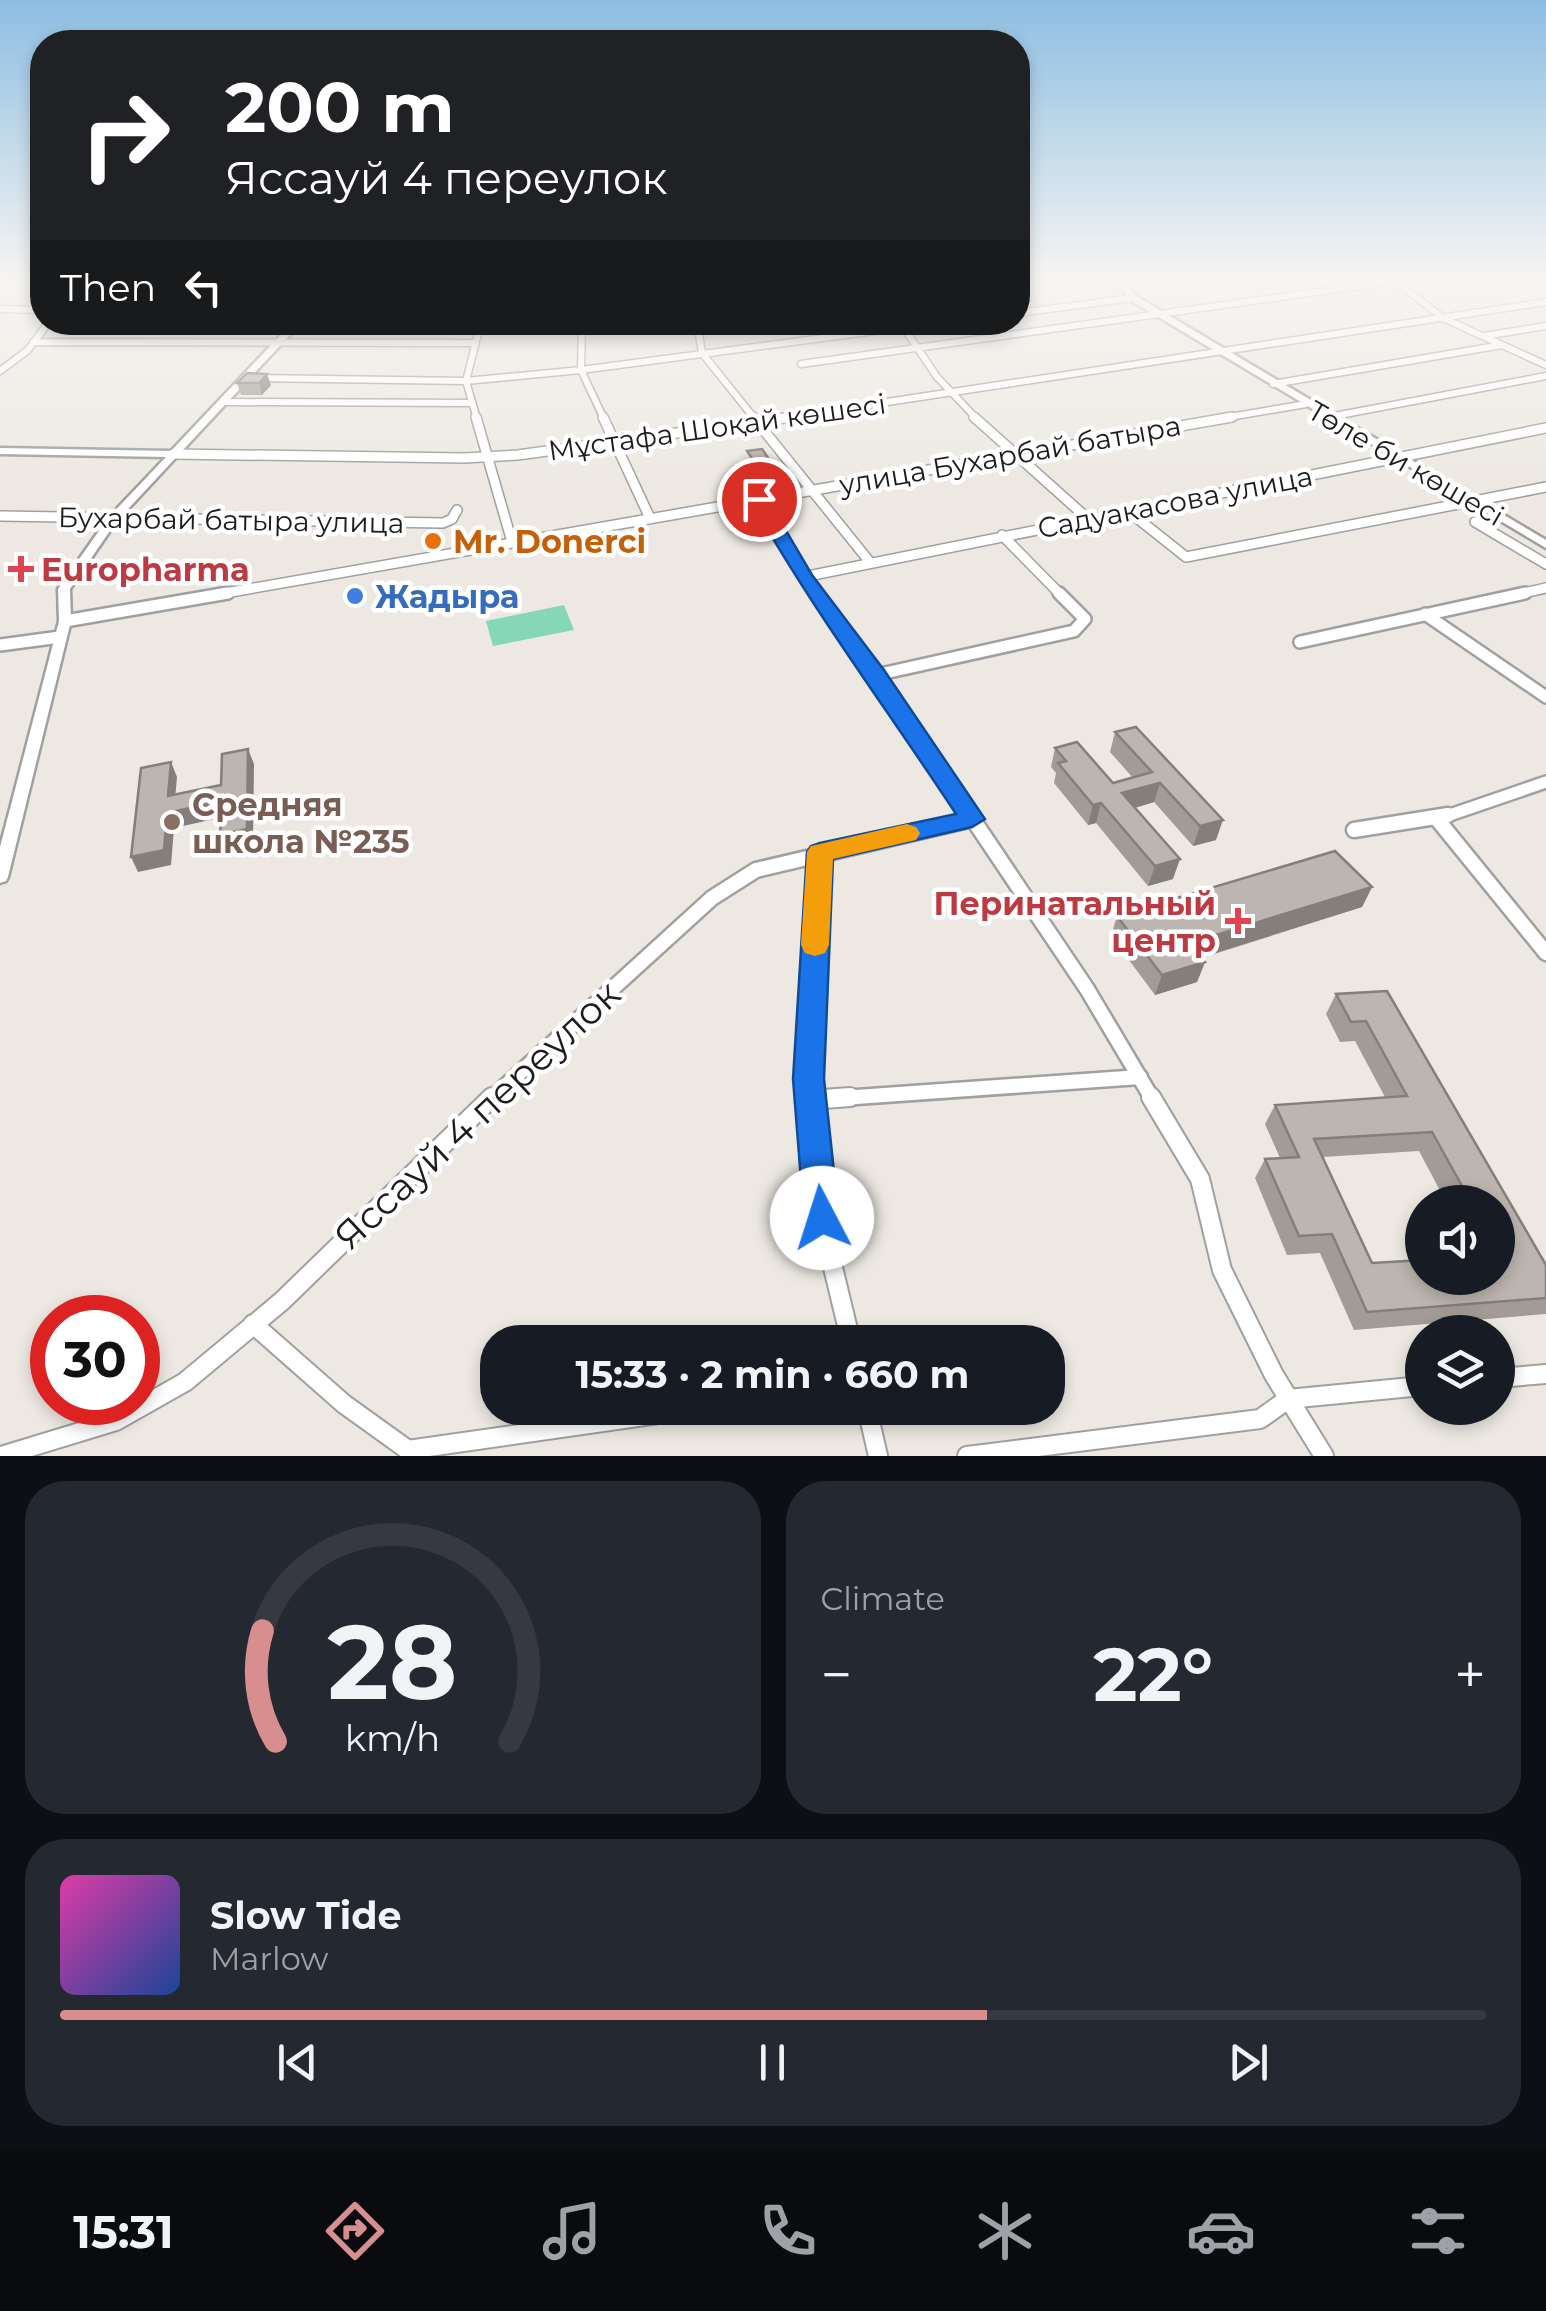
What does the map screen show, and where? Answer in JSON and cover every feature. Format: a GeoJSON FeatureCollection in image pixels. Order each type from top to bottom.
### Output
{"type":"FeatureCollection","features":[{"type":"Feature","properties":{"kind":"street"},"geometry":{"type":"LineString","coordinates":[[0,371],[27,348]]}},
{"type":"Feature","properties":{"kind":"street"},"geometry":{"type":"LineString","coordinates":[[0,878],[65,620],[64,588],[112,520],[274,348]]}},
{"type":"Feature","properties":{"kind":"street"},"geometry":{"type":"LineString","coordinates":[[472,348],[466,381],[512,542]]}},
{"type":"Feature","properties":{"kind":"street"},"geometry":{"type":"LineString","coordinates":[[581,348],[581,370],[649,516]]}},
{"type":"Feature","properties":{"kind":"street"},"geometry":{"type":"LineString","coordinates":[[701,348],[869,561]]}},
{"type":"Feature","properties":{"kind":"street"},"geometry":{"type":"LineString","coordinates":[[246,378],[466,381],[738,348]]}},
{"type":"Feature","properties":{"kind":"street"},"geometry":{"type":"LineString","coordinates":[[802,364],[921,348]]}},
{"type":"Feature","properties":{"kind":"street","name":"Төле би көшесі"},"geometry":{"type":"LineString","coordinates":[[1213,348],[1546,548]]}},
{"type":"Feature","properties":{"kind":"street","name":"Мұстафа Шоқай көшесі"},"geometry":{"type":"LineString","coordinates":[[0,451],[490,457],[616,443],[1247,348]]}},
{"type":"Feature","properties":{"kind":"street"},"geometry":{"type":"LineString","coordinates":[[1273,384],[1479,348]]}},
{"type":"Feature","properties":{"kind":"street"},"geometry":{"type":"LineString","coordinates":[[1511,348],[1546,364]]}},
{"type":"Feature","properties":{"kind":"street"},"geometry":{"type":"LineString","coordinates":[[913,349],[951,393],[1087,518]]}},
{"type":"Feature","properties":{"kind":"street"},"geometry":{"type":"LineString","coordinates":[[1328,417],[1546,376]]}},
{"type":"Feature","properties":{"kind":"street"},"geometry":{"type":"LineString","coordinates":[[223,402],[472,403]]}},
{"type":"Feature","properties":{"kind":"street","name":"улица Бухарбай батыра"},"geometry":{"type":"LineString","coordinates":[[65,620],[1306,404]]}},
{"type":"Feature","properties":{"kind":"street","name":"Садуакасова улица"},"geometry":{"type":"LineString","coordinates":[[803,577],[1546,428]]}},
{"type":"Feature","properties":{"kind":"street"},"geometry":{"type":"LineString","coordinates":[[1126,510],[1186,557],[1546,488]]}},
{"type":"Feature","properties":{"kind":"street"},"geometry":{"type":"LineString","coordinates":[[759,499],[803,577],[876,675],[1087,988],[1200,1179],[1222,1270],[1288,1398],[1324,1456]]}},
{"type":"Feature","properties":{"kind":"street","name":"Бухарбай батыра улица"},"geometry":{"type":"LineString","coordinates":[[0,516],[443,523],[452,519],[457,510]]}},
{"type":"Feature","properties":{"kind":"street"},"geometry":{"type":"LineString","coordinates":[[1500,518],[1476,522],[1546,564]]}},
{"type":"Feature","properties":{"kind":"street"},"geometry":{"type":"LineString","coordinates":[[876,675],[1074,630],[1085,620],[1002,535]]}},
{"type":"Feature","properties":{"kind":"street"},"geometry":{"type":"LineString","coordinates":[[1507,542],[1529,535]]}},
{"type":"Feature","properties":{"kind":"street"},"geometry":{"type":"LineString","coordinates":[[1531,556],[1546,548]]}},
{"type":"Feature","properties":{"kind":"street"},"geometry":{"type":"LineString","coordinates":[[1300,642],[1546,588]]}},
{"type":"Feature","properties":{"kind":"street"},"geometry":{"type":"LineString","coordinates":[[1425,614],[1546,697]]}},
{"type":"Feature","properties":{"kind":"street"},"geometry":{"type":"LineString","coordinates":[[0,645],[60,637]]}},
{"type":"Feature","properties":{"kind":"street"},"geometry":{"type":"LineString","coordinates":[[1354,830],[1437,819],[1546,782]]}},
{"type":"Feature","properties":{"kind":"street","name":"Яссауй 4 переулок"},"geometry":{"type":"LineString","coordinates":[[1,1456],[146,1407],[174,1390],[253,1324],[414,1170],[712,898],[756,870],[972,819]]}},
{"type":"Feature","properties":{"kind":"street"},"geometry":{"type":"LineString","coordinates":[[1437,819],[1546,953]]}},
{"type":"Feature","properties":{"kind":"street"},"geometry":{"type":"LineString","coordinates":[[820,852],[810,1100],[822,1218],[847,1325]]}},
{"type":"Feature","properties":{"kind":"street"},"geometry":{"type":"LineString","coordinates":[[810,1100],[1140,1078]]}},
{"type":"Feature","properties":{"kind":"street"},"geometry":{"type":"LineString","coordinates":[[253,1324],[344,1404],[408,1453],[589,1425]]}},
{"type":"Feature","properties":{"kind":"street"},"geometry":{"type":"LineString","coordinates":[[1515,1377],[1546,1374]]}},
{"type":"Feature","properties":{"kind":"street"},"geometry":{"type":"LineString","coordinates":[[967,1456],[1260,1419],[1288,1398],[1405,1388]]}},
{"type":"Feature","properties":{"kind":"street"},"geometry":{"type":"LineString","coordinates":[[870,1425],[878,1456]]}},
{"type":"Feature","properties":{"kind":"green space"},"geometry":{"type":"Polygon","coordinates":[[[564,605],[574,630],[493,646],[486,621],[564,605]]]}},
{"type":"Feature","properties":{"kind":"building"},"geometry":{"type":"Polygon","coordinates":[[[247,373],[267,374],[259,383],[237,383],[247,373]]]}},
{"type":"Feature","properties":{"kind":"building"},"geometry":{"type":"Polygon","coordinates":[[[762,449],[773,465],[758,467],[747,451],[762,449]]]}},
{"type":"Feature","properties":{"kind":"building"},"geometry":{"type":"Polygon","coordinates":[[[1136,727],[1223,820],[1200,826],[1160,783],[1122,793],[1180,859],[1155,866],[1101,803],[1093,805],[1058,763],[1066,761],[1055,748],[1077,742],[1113,783],[1152,772],[1115,732],[1136,727]]]}},
{"type":"Feature","properties":{"kind":"building"},"geometry":{"type":"Polygon","coordinates":[[[248,749],[247,829],[220,835],[222,801],[167,813],[164,850],[131,857],[141,768],[171,762],[168,796],[221,785],[222,754],[248,749]]]}},
{"type":"Feature","properties":{"kind":"building","name":"Перинатальный центр"},"geometry":{"type":"Polygon","coordinates":[[[1335,851],[1372,887],[1190,943],[1205,962],[1162,975],[1117,916],[1335,851]]]}},
{"type":"Feature","properties":{"kind":"building"},"geometry":{"type":"Polygon","coordinates":[[[1387,991],[1500,1185],[1462,1185],[1432,1132],[1314,1139],[1372,1263],[1405,1261],[1405,1295],[1515,1295],[1515,1212],[1546,1265],[1546,1298],[1367,1312],[1332,1234],[1299,1236],[1265,1159],[1299,1157],[1275,1105],[1407,1096],[1366,1021],[1351,1022],[1336,994],[1387,991]]]}},
{"type":"Feature","properties":{"kind":"slow traffic"},"geometry":{"type":"LineString","coordinates":[[815,945],[820,852],[907,833]]}},
{"type":"Feature","properties":{"kind":"place","name":"Mr. Donerci"},"geometry":{"type":"Point","coordinates":[433,541]}},
{"type":"Feature","properties":{"kind":"place","name":"Europharma"},"geometry":{"type":"Point","coordinates":[21,569]}},
{"type":"Feature","properties":{"kind":"place","name":"Жадыра"},"geometry":{"type":"Point","coordinates":[355,596]}},
{"type":"Feature","properties":{"kind":"place","name":"Средняя школа №235"},"geometry":{"type":"Point","coordinates":[172,822]}},
{"type":"Feature","properties":{"kind":"place","name":"Перинатальный центр"},"geometry":{"type":"Point","coordinates":[1238,921]}},
{"type":"Feature","properties":{"kind":"route"},"geometry":{"type":"LineString","coordinates":[[759,499],[803,577],[876,675],[885,694],[972,819],[820,852],[808,1079],[822,1218]]}}]}
